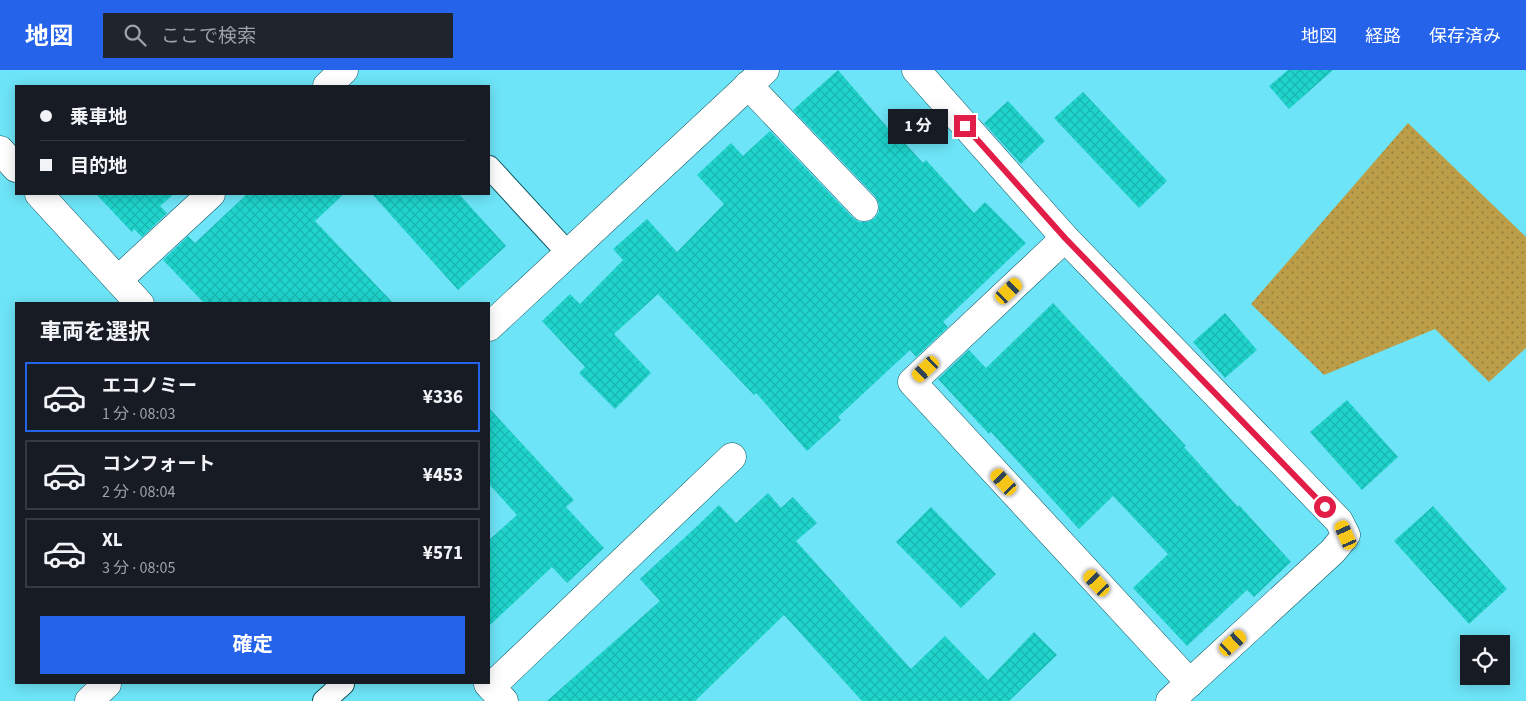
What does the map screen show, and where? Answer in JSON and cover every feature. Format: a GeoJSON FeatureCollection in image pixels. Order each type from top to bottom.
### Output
{"type":"FeatureCollection","features":[{"type":"Feature","properties":{"kind":"street"},"geometry":{"type":"LineString","coordinates":[[328,85],[344,70]]}},
{"type":"Feature","properties":{"kind":"street"},"geometry":{"type":"LineString","coordinates":[[916,70],[1065,238],[1339,521],[1346,535],[1333,551],[1170,701]]}},
{"type":"Feature","properties":{"kind":"street"},"geometry":{"type":"LineString","coordinates":[[490,326],[754,76],[864,207]]}},
{"type":"Feature","properties":{"kind":"street"},"geometry":{"type":"LineString","coordinates":[[0,150],[15,167]]}},
{"type":"Feature","properties":{"kind":"street"},"geometry":{"type":"LineString","coordinates":[[41,195],[138,302]]}},
{"type":"Feature","properties":{"kind":"street"},"geometry":{"type":"LineString","coordinates":[[118,280],[210,195]]}},
{"type":"Feature","properties":{"kind":"street"},"geometry":{"type":"LineString","coordinates":[[1065,238],[912,382],[1190,683]]}},
{"type":"Feature","properties":{"kind":"street"},"geometry":{"type":"LineString","coordinates":[[495,691],[732,457]]}},
{"type":"Feature","properties":{"kind":"street"},"geometry":{"type":"LineString","coordinates":[[89,701],[107,684]]}},
{"type":"Feature","properties":{"kind":"lane"},"geometry":{"type":"LineString","coordinates":[[490,169],[568,253]]}},
{"type":"Feature","properties":{"kind":"lane"},"geometry":{"type":"LineString","coordinates":[[324,701],[343,684]]}},
{"type":"Feature","properties":{"kind":"shaded area"},"geometry":{"type":"Polygon","coordinates":[[[1408,123],[1526,237],[1526,348],[1489,382],[1435,329],[1324,375],[1251,304],[1408,123]]]}},
{"type":"Feature","properties":{"kind":"building"},"geometry":{"type":"Polygon","coordinates":[[[838,70],[893,134],[895,132],[923,163],[926,160],[974,213],[985,202],[1026,243],[943,322],[948,327],[916,357],[910,350],[838,417],[841,420],[807,451],[756,393],[754,395],[658,294],[614,334],[651,373],[615,409],[579,373],[585,367],[542,321],[570,294],[580,304],[623,260],[613,249],[647,219],[677,252],[724,204],[697,175],[731,143],[743,156],[770,131],[853,218],[859,222],[867,222],[875,218],[879,212],[879,204],[875,196],[793,110],[838,70]]]}},
{"type":"Feature","properties":{"kind":"building"},"geometry":{"type":"Polygon","coordinates":[[[1288,70],[1333,70],[1289,109],[1269,86],[1288,70]]]}},
{"type":"Feature","properties":{"kind":"building"},"geometry":{"type":"Polygon","coordinates":[[[1083,92],[1167,181],[1139,208],[1054,118],[1083,92]]]}},
{"type":"Feature","properties":{"kind":"building"},"geometry":{"type":"Polygon","coordinates":[[[1008,101],[1045,141],[1021,164],[984,123],[1008,101]]]}},
{"type":"Feature","properties":{"kind":"building"},"geometry":{"type":"Polygon","coordinates":[[[97,195],[173,195],[160,206],[167,213],[142,237],[134,229],[132,232],[97,195]]]}},
{"type":"Feature","properties":{"kind":"building"},"geometry":{"type":"Polygon","coordinates":[[[246,195],[343,195],[315,221],[392,302],[203,302],[163,260],[188,236],[195,243],[246,195]]]}},
{"type":"Feature","properties":{"kind":"building"},"geometry":{"type":"Polygon","coordinates":[[[373,195],[460,195],[506,246],[458,290],[373,195]]]}},
{"type":"Feature","properties":{"kind":"building"},"geometry":{"type":"Polygon","coordinates":[[[1053,303],[1186,446],[1184,447],[1238,507],[1239,505],[1291,562],[1254,597],[1247,590],[1187,646],[1133,588],[1168,554],[1113,496],[1079,529],[991,432],[989,434],[938,379],[969,350],[986,368],[1053,303]]]}},
{"type":"Feature","properties":{"kind":"building"},"geometry":{"type":"Polygon","coordinates":[[[1225,313],[1257,350],[1225,378],[1193,342],[1225,313]]]}},
{"type":"Feature","properties":{"kind":"building"},"geometry":{"type":"Polygon","coordinates":[[[1347,400],[1398,457],[1362,490],[1310,432],[1347,400]]]}},
{"type":"Feature","properties":{"kind":"building"},"geometry":{"type":"Polygon","coordinates":[[[490,409],[574,500],[566,507],[604,548],[567,583],[552,567],[490,625],[490,539],[517,515],[490,485],[490,409]]]}},
{"type":"Feature","properties":{"kind":"building"},"geometry":{"type":"Polygon","coordinates":[[[768,493],[781,508],[793,497],[817,523],[796,541],[911,669],[945,636],[988,680],[1034,632],[1057,655],[1009,701],[862,701],[784,615],[695,701],[547,701],[660,601],[640,579],[719,505],[736,523],[768,493]]]}},
{"type":"Feature","properties":{"kind":"building"},"geometry":{"type":"Polygon","coordinates":[[[1433,506],[1507,589],[1469,624],[1394,541],[1433,506]]]}},
{"type":"Feature","properties":{"kind":"building"},"geometry":{"type":"Polygon","coordinates":[[[931,507],[996,574],[961,608],[896,542],[931,507]]]}},
{"type":"Feature","properties":{"kind":"route"},"geometry":{"type":"LineString","coordinates":[[965,126],[1065,238],[1325,507]]}}]}
